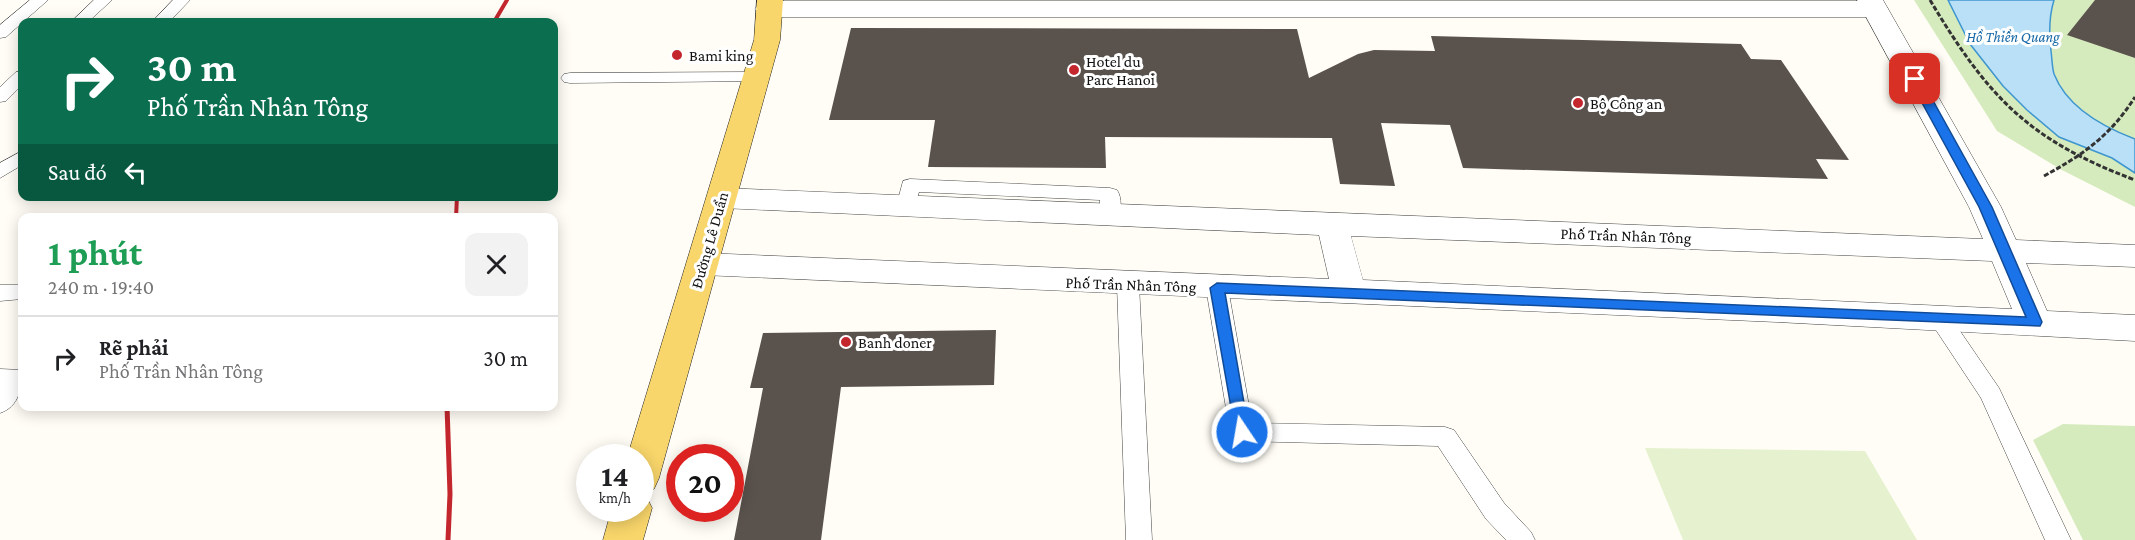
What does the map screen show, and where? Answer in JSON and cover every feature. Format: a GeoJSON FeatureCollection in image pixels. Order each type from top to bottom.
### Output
{"type":"FeatureCollection","features":[{"type":"Feature","properties":{"kind":"main road","name":"Đường Lê Duẩn"},"geometry":{"type":"LineString","coordinates":[[650,444],[766,40],[769,4]]}},
{"type":"Feature","properties":{"kind":"main road"},"geometry":{"type":"LineString","coordinates":[[623,540],[628,522]]}},
{"type":"Feature","properties":{"kind":"street"},"geometry":{"type":"LineString","coordinates":[[769,4],[1873,4],[1985,207],[2035,322]]}},
{"type":"Feature","properties":{"kind":"street","name":"Phố Trần Nhân Tông"},"geometry":{"type":"LineString","coordinates":[[722,198],[2135,256]]}},
{"type":"Feature","properties":{"kind":"street"},"geometry":{"type":"LineString","coordinates":[[1332,223],[1349,293]]}},
{"type":"Feature","properties":{"kind":"street","name":"Phố Trần Nhân Tông"},"geometry":{"type":"LineString","coordinates":[[702,264],[1128,285],[2135,328]]}},
{"type":"Feature","properties":{"kind":"lane"},"geometry":{"type":"LineString","coordinates":[[18,18],[40,0]]}},
{"type":"Feature","properties":{"kind":"lane"},"geometry":{"type":"LineString","coordinates":[[84,18],[104,0]]}},
{"type":"Feature","properties":{"kind":"lane"},"geometry":{"type":"LineString","coordinates":[[164,18],[182,0]]}},
{"type":"Feature","properties":{"kind":"lane"},"geometry":{"type":"LineString","coordinates":[[0,33],[18,18]]}},
{"type":"Feature","properties":{"kind":"lane"},"geometry":{"type":"LineString","coordinates":[[570,78],[756,76]]}},
{"type":"Feature","properties":{"kind":"lane"},"geometry":{"type":"LineString","coordinates":[[0,97],[18,80]]}},
{"type":"Feature","properties":{"kind":"lane"},"geometry":{"type":"LineString","coordinates":[[0,172],[18,160]]}},
{"type":"Feature","properties":{"kind":"lane"},"geometry":{"type":"LineString","coordinates":[[1128,285],[1139,540]]}},
{"type":"Feature","properties":{"kind":"lane"},"geometry":{"type":"LineString","coordinates":[[1217,288],[1242,432],[1445,437],[1495,511],[1522,540]]}},
{"type":"Feature","properties":{"kind":"lane"},"geometry":{"type":"LineString","coordinates":[[0,293],[18,292]]}},
{"type":"Feature","properties":{"kind":"lane"},"geometry":{"type":"LineString","coordinates":[[1939,318],[1991,393],[2058,540]]}},
{"type":"Feature","properties":{"kind":"lane"},"geometry":{"type":"LineString","coordinates":[[0,378],[18,378]]}},
{"type":"Feature","properties":{"kind":"lane"},"geometry":{"type":"LineString","coordinates":[[0,404],[18,379]]}},
{"type":"Feature","properties":{"kind":"path"},"geometry":{"type":"LineString","coordinates":[[1930,0],[1978,77],[2026,126],[2113,173],[2135,180]]}},
{"type":"Feature","properties":{"kind":"path"},"geometry":{"type":"LineString","coordinates":[[2044,176],[2080,156],[2119,122],[2135,98]]}},
{"type":"Feature","properties":{"kind":"green space"},"geometry":{"type":"Polygon","coordinates":[[[1914,0],[2135,0],[2135,207],[2060,169],[1997,131],[1914,0]]]}},
{"type":"Feature","properties":{"kind":"green space"},"geometry":{"type":"Polygon","coordinates":[[[2063,424],[2135,426],[2135,540],[2083,540],[2033,440],[2063,424]]]}},
{"type":"Feature","properties":{"kind":"green space"},"geometry":{"type":"Polygon","coordinates":[[[1645,448],[1865,451],[1917,540],[1683,540],[1645,448]]]}},
{"type":"Feature","properties":{"kind":"water","name":"Hồ Thiền Quang"},"geometry":{"type":"Polygon","coordinates":[[[1948,0],[2054,0],[2050,32],[2054,74],[2060,86],[2077,106],[2099,122],[2135,139],[2135,173],[2112,158],[2059,137],[2027,110],[2003,86],[1970,44],[1948,0]]]}},
{"type":"Feature","properties":{"kind":"building"},"geometry":{"type":"Polygon","coordinates":[[[2095,0],[2135,0],[2135,58],[2067,35],[2095,0]]]}},
{"type":"Feature","properties":{"kind":"building"},"geometry":{"type":"Polygon","coordinates":[[[851,28],[1297,29],[1309,78],[1358,54],[1374,50],[1435,51],[1431,36],[1741,44],[1751,59],[1781,60],[1849,160],[1816,159],[1828,179],[1463,168],[1450,125],[1381,123],[1395,186],[1340,184],[1332,138],[1105,137],[1106,168],[928,167],[935,120],[829,120],[851,28]]]}},
{"type":"Feature","properties":{"kind":"building"},"geometry":{"type":"Polygon","coordinates":[[[996,330],[994,385],[841,387],[821,540],[734,540],[737,522],[744,522],[744,488],[763,388],[750,388],[763,333],[996,330]]]}},
{"type":"Feature","properties":{"kind":"railway"},"geometry":{"type":"LineString","coordinates":[[496,18],[507,0]]}},
{"type":"Feature","properties":{"kind":"railway"},"geometry":{"type":"LineString","coordinates":[[456,213],[457,201]]}},
{"type":"Feature","properties":{"kind":"railway"},"geometry":{"type":"LineString","coordinates":[[447,411],[450,494],[448,540]]}},
{"type":"Feature","properties":{"kind":"place","name":"Bami king"},"geometry":{"type":"Point","coordinates":[677,55]}},
{"type":"Feature","properties":{"kind":"place","name":"Hotel du Parc Hanoi"},"geometry":{"type":"Point","coordinates":[1074,70]}},
{"type":"Feature","properties":{"kind":"place","name":"Bộ Công an"},"geometry":{"type":"Point","coordinates":[1578,103]}},
{"type":"Feature","properties":{"kind":"place","name":"Banh doner"},"geometry":{"type":"Point","coordinates":[846,342]}},
{"type":"Feature","properties":{"kind":"route"},"geometry":{"type":"LineString","coordinates":[[1242,432],[1232,386],[1217,288],[2035,322],[1985,207],[1915,79]]}}]}
